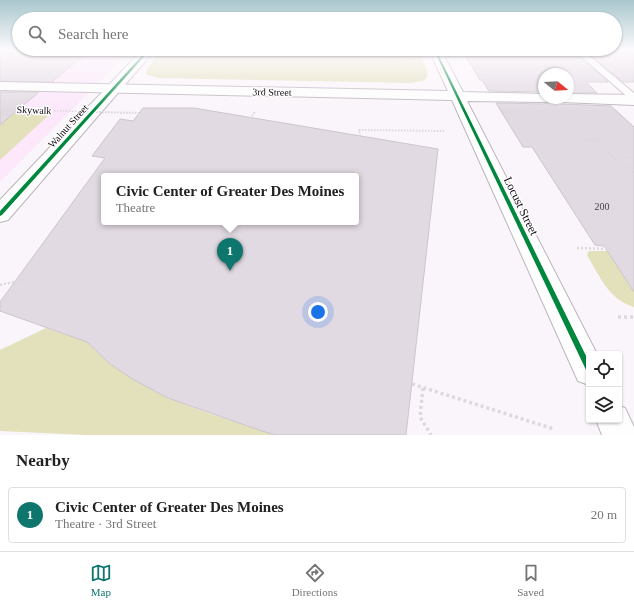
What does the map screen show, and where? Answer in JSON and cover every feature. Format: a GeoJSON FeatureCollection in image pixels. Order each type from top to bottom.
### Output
{"type":"FeatureCollection","features":[{"type":"Feature","properties":{"kind":"main road","name":"Walnut Street"},"geometry":{"type":"LineString","coordinates":[[0,214],[130,70]]}},
{"type":"Feature","properties":{"kind":"main road","name":"Locust Street"},"geometry":{"type":"LineString","coordinates":[[445,70],[586,364]]}},
{"type":"Feature","properties":{"kind":"main road","name":"3rd Street"},"geometry":{"type":"LineString","coordinates":[[0,86],[538,98]]}},
{"type":"Feature","properties":{"kind":"main road"},"geometry":{"type":"LineString","coordinates":[[574,98],[634,99]]}},
{"type":"Feature","properties":{"kind":"main road"},"geometry":{"type":"LineString","coordinates":[[614,423],[620,435]]}},
{"type":"Feature","properties":{"kind":"lane"},"geometry":{"type":"LineString","coordinates":[[601,70],[634,99]]}},
{"type":"Feature","properties":{"kind":"path"},"geometry":{"type":"LineString","coordinates":[[375,70],[381,77]]}},
{"type":"Feature","properties":{"kind":"path"},"geometry":{"type":"LineString","coordinates":[[578,117],[613,157],[634,170]]}},
{"type":"Feature","properties":{"kind":"path"},"geometry":{"type":"LineString","coordinates":[[360,136],[359,130],[444,131]]}},
{"type":"Feature","properties":{"kind":"path"},"geometry":{"type":"LineString","coordinates":[[584,140],[599,140]]}},
{"type":"Feature","properties":{"kind":"path"},"geometry":{"type":"LineString","coordinates":[[613,157],[634,157]]}},
{"type":"Feature","properties":{"kind":"path"},"geometry":{"type":"LineString","coordinates":[[577,248],[613,249]]}},
{"type":"Feature","properties":{"kind":"path"},"geometry":{"type":"LineString","coordinates":[[0,285],[26,279]]}},
{"type":"Feature","properties":{"kind":"path"},"geometry":{"type":"LineString","coordinates":[[618,317],[634,317]]}},
{"type":"Feature","properties":{"kind":"path"},"geometry":{"type":"LineString","coordinates":[[412,384],[554,429]]}},
{"type":"Feature","properties":{"kind":"path"},"geometry":{"type":"LineString","coordinates":[[423,388],[420,418],[431,435]]}},
{"type":"Feature","properties":{"kind":"shaded area"},"geometry":{"type":"Polygon","coordinates":[[[0,70],[111,70],[0,182],[0,70]]]}},
{"type":"Feature","properties":{"kind":"shaded area"},"geometry":{"type":"Polygon","coordinates":[[[147,70],[427,70],[428,74],[425,80],[412,83],[159,78],[146,74],[147,70]]]}},
{"type":"Feature","properties":{"kind":"shaded area"},"geometry":{"type":"Polygon","coordinates":[[[14,113],[49,115],[0,160],[0,125],[14,113]]]}},
{"type":"Feature","properties":{"kind":"shaded area"},"geometry":{"type":"Polygon","coordinates":[[[589,251],[607,251],[634,285],[634,307],[625,304],[611,293],[587,255],[589,251]]]}},
{"type":"Feature","properties":{"kind":"shaded area"},"geometry":{"type":"Polygon","coordinates":[[[46,328],[87,342],[110,364],[134,380],[168,398],[211,414],[276,435],[87,435],[0,431],[0,350],[46,328]]]}},
{"type":"Feature","properties":{"kind":"building"},"geometry":{"type":"Polygon","coordinates":[[[0,70],[66,70],[52,82],[0,81],[0,70]]]}},
{"type":"Feature","properties":{"kind":"building"},"geometry":{"type":"Polygon","coordinates":[[[474,70],[538,70],[538,92],[489,91],[482,80],[480,80],[474,70]]]}},
{"type":"Feature","properties":{"kind":"building"},"geometry":{"type":"Polygon","coordinates":[[[574,70],[595,70],[608,82],[586,82],[597,93],[574,93],[574,70]]]}},
{"type":"Feature","properties":{"kind":"building"},"geometry":{"type":"Polygon","coordinates":[[[609,70],[634,70],[634,82],[623,82],[609,70]]]}},
{"type":"Feature","properties":{"kind":"building"},"geometry":{"type":"Polygon","coordinates":[[[0,92],[39,92],[0,125],[0,92]]]}},
{"type":"Feature","properties":{"kind":"building"},"geometry":{"type":"Polygon","coordinates":[[[496,103],[611,106],[634,127],[634,292],[604,246],[595,245],[532,147],[523,147],[496,103]]]}},
{"type":"Feature","properties":{"kind":"building"},"geometry":{"type":"Polygon","coordinates":[[[143,108],[194,108],[438,149],[406,435],[276,435],[262,431],[168,398],[134,380],[110,364],[87,342],[0,311],[0,302],[105,158],[92,156],[120,119],[133,121],[143,108]]]}},
{"type":"Feature","properties":{"kind":"cycle path"},"geometry":{"type":"LineString","coordinates":[[0,214],[131,70]]}},
{"type":"Feature","properties":{"kind":"cycle path"},"geometry":{"type":"LineString","coordinates":[[445,70],[586,364]]}},
{"type":"Feature","properties":{"kind":"place","name":"Civic Center of Greater Des Moines"},"geometry":{"type":"Point","coordinates":[230,271]}}]}
